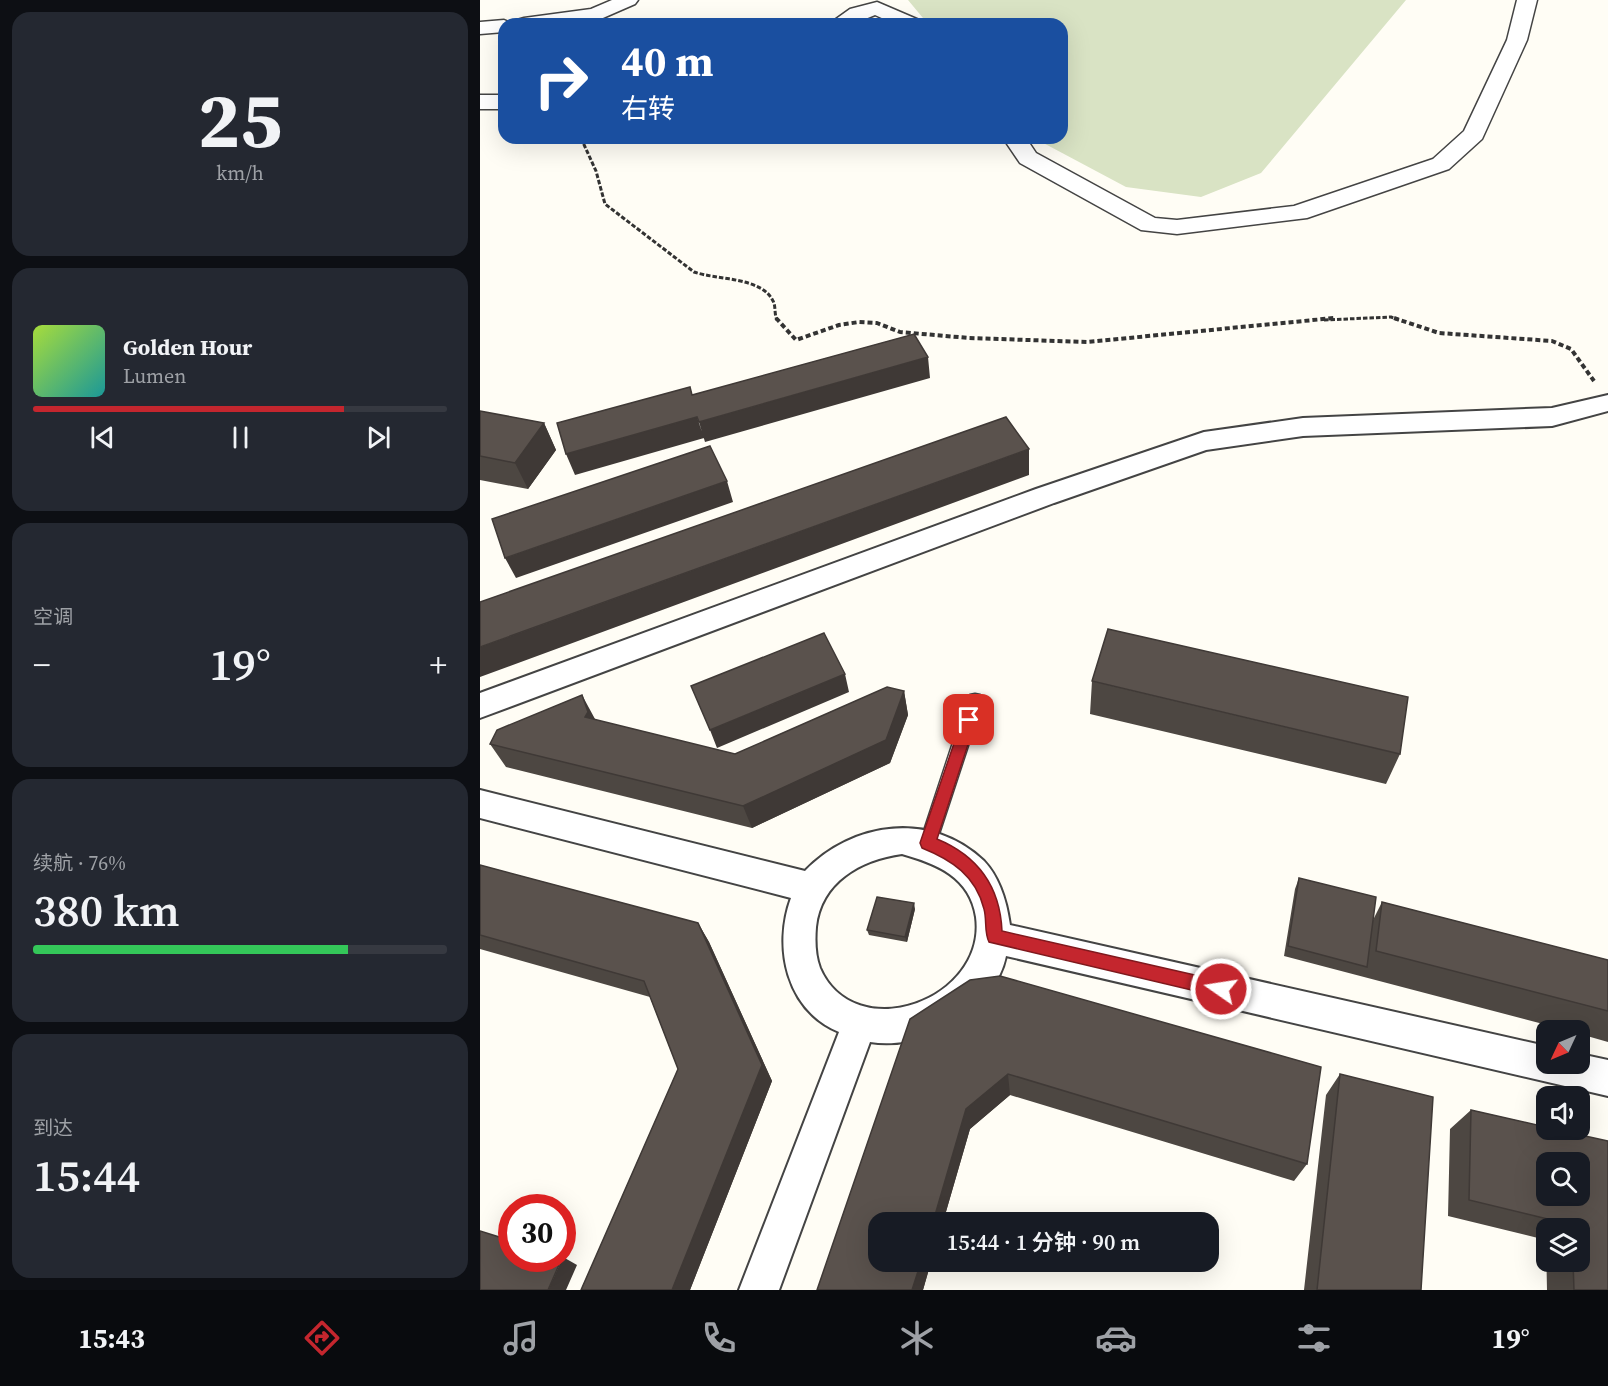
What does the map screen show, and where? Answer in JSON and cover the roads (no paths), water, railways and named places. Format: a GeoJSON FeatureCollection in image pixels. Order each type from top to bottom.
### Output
{"type":"FeatureCollection","features":[{"type":"Feature","properties":{"kind":"street"},"geometry":{"type":"LineString","coordinates":[[572,18],[596,15],[628,0]]}},
{"type":"Feature","properties":{"kind":"street"},"geometry":{"type":"LineString","coordinates":[[1018,144],[1028,158],[1149,225],[1177,227],[1298,213],[1441,164],[1474,134],[1517,40],[1527,0]]}},
{"type":"Feature","properties":{"kind":"street"},"geometry":{"type":"LineString","coordinates":[[849,18],[857,13],[877,8],[899,18]]}},
{"type":"Feature","properties":{"kind":"street"},"geometry":{"type":"LineString","coordinates":[[480,28],[498,26]]}},
{"type":"Feature","properties":{"kind":"street"},"geometry":{"type":"LineString","coordinates":[[480,102],[498,102]]}},
{"type":"Feature","properties":{"kind":"street"},"geometry":{"type":"LineString","coordinates":[[480,706],[1045,496],[1204,441],[1303,427],[1552,417],[1602,393]]}},
{"type":"Feature","properties":{"kind":"street"},"geometry":{"type":"LineString","coordinates":[[480,804],[812,888]]}},
{"type":"Feature","properties":{"kind":"street"},"geometry":{"type":"LineString","coordinates":[[902,840],[928,843],[951,852],[971,868],[985,888],[993,911],[994,937],[987,964],[971,989],[948,1009],[920,1022],[890,1027],[860,1023],[830,1007],[808,982],[798,951],[800,918],[812,888],[830,868],[851,853],[876,843],[902,840]]}},
{"type":"Feature","properties":{"kind":"street"},"geometry":{"type":"LineString","coordinates":[[994,937],[1608,1078]]}},
{"type":"Feature","properties":{"kind":"street"},"geometry":{"type":"LineString","coordinates":[[759,1290],[860,1023]]}},
{"type":"Feature","properties":{"kind":"lane"},"geometry":{"type":"LineString","coordinates":[[928,843],[975,700]]}}]}
